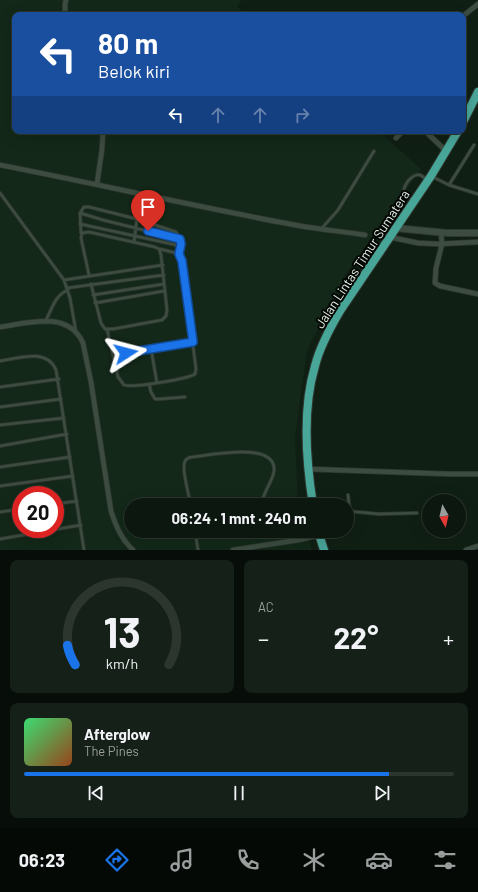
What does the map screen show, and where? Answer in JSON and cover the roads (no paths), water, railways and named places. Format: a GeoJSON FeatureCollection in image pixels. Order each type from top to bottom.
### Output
{"type":"FeatureCollection","features":[{"type":"Feature","properties":{"kind":"highway"},"geometry":{"type":"LineString","coordinates":[[466,116],[478,92]]}},
{"type":"Feature","properties":{"kind":"highway","name":"Jalan Lintas Timur Sumatera"},"geometry":{"type":"LineString","coordinates":[[312,498],[307,469],[308,413],[313,374],[318,355],[333,322],[413,200],[429,179],[456,134]]}},
{"type":"Feature","properties":{"kind":"highway"},"geometry":{"type":"LineString","coordinates":[[320,538],[324,550]]}},
{"type":"Feature","properties":{"kind":"street"},"geometry":{"type":"LineString","coordinates":[[65,12],[64,4],[66,0]]}},
{"type":"Feature","properties":{"kind":"street"},"geometry":{"type":"LineString","coordinates":[[466,14],[478,4]]}},
{"type":"Feature","properties":{"kind":"street"},"geometry":{"type":"LineString","coordinates":[[97,184],[103,134]]}},
{"type":"Feature","properties":{"kind":"street"},"geometry":{"type":"LineString","coordinates":[[396,138],[400,134]]}},
{"type":"Feature","properties":{"kind":"street"},"geometry":{"type":"LineString","coordinates":[[428,134],[446,151]]}},
{"type":"Feature","properties":{"kind":"street"},"geometry":{"type":"LineString","coordinates":[[0,165],[297,226],[365,235]]}},
{"type":"Feature","properties":{"kind":"street"},"geometry":{"type":"LineString","coordinates":[[395,228],[441,233],[478,233]]}},
{"type":"Feature","properties":{"kind":"street"},"geometry":{"type":"LineString","coordinates":[[441,233],[442,244],[436,268],[435,283],[440,286],[478,294]]}},
{"type":"Feature","properties":{"kind":"street"},"geometry":{"type":"LineString","coordinates":[[389,237],[418,243],[442,244],[478,242]]}},
{"type":"Feature","properties":{"kind":"street"},"geometry":{"type":"LineString","coordinates":[[0,327],[45,321],[67,325],[76,332],[82,343],[91,382],[111,511],[116,527],[121,536],[133,550]]}},
{"type":"Feature","properties":{"kind":"street"},"geometry":{"type":"LineString","coordinates":[[307,469],[478,474]]}},
{"type":"Feature","properties":{"kind":"street"},"geometry":{"type":"LineString","coordinates":[[233,550],[304,538]]}},
{"type":"Feature","properties":{"kind":"street"},"geometry":{"type":"LineString","coordinates":[[466,550],[478,546]]}},
{"type":"Feature","properties":{"kind":"lane"},"geometry":{"type":"LineString","coordinates":[[449,185],[474,145]]}},
{"type":"Feature","properties":{"kind":"lane"},"geometry":{"type":"LineString","coordinates":[[322,229],[338,210],[374,151]]}},
{"type":"Feature","properties":{"kind":"lane"},"geometry":{"type":"LineString","coordinates":[[413,200],[404,189],[415,174],[478,194]]}},
{"type":"Feature","properties":{"kind":"lane"},"geometry":{"type":"LineString","coordinates":[[0,194],[64,280],[68,289],[76,332]]}},
{"type":"Feature","properties":{"kind":"lane"},"geometry":{"type":"LineString","coordinates":[[89,276],[81,234],[80,213],[82,208],[87,207],[174,230],[180,239],[181,246],[179,254],[182,261],[193,342],[196,369],[194,374],[184,378],[131,387],[124,385],[119,379],[107,329],[101,323],[91,284]]}},
{"type":"Feature","properties":{"kind":"lane"},"geometry":{"type":"LineString","coordinates":[[80,213],[180,239]]}},
{"type":"Feature","properties":{"kind":"lane"},"geometry":{"type":"LineString","coordinates":[[134,242],[137,219]]}},
{"type":"Feature","properties":{"kind":"lane"},"geometry":{"type":"LineString","coordinates":[[80,224],[181,246]]}},
{"type":"Feature","properties":{"kind":"lane"},"geometry":{"type":"LineString","coordinates":[[81,234],[89,232],[176,252],[179,254]]}},
{"type":"Feature","properties":{"kind":"lane"},"geometry":{"type":"LineString","coordinates":[[107,329],[163,319],[166,315],[167,310],[164,291],[163,265],[159,249]]}},
{"type":"Feature","properties":{"kind":"lane"},"geometry":{"type":"LineString","coordinates":[[64,280],[163,265]]}},
{"type":"Feature","properties":{"kind":"lane"},"geometry":{"type":"LineString","coordinates":[[45,321],[57,298],[61,293],[68,289],[91,284],[164,275]]}},
{"type":"Feature","properties":{"kind":"lane"},"geometry":{"type":"LineString","coordinates":[[93,295],[164,284]]}},
{"type":"Feature","properties":{"kind":"lane"},"geometry":{"type":"LineString","coordinates":[[95,303],[164,291]]}},
{"type":"Feature","properties":{"kind":"lane"},"geometry":{"type":"LineString","coordinates":[[113,355],[193,342]]}},
{"type":"Feature","properties":{"kind":"lane"},"geometry":{"type":"LineString","coordinates":[[151,349],[157,382]]}},
{"type":"Feature","properties":{"kind":"lane"},"geometry":{"type":"LineString","coordinates":[[0,360],[40,356],[48,359],[54,365],[62,400],[84,550]]}},
{"type":"Feature","properties":{"kind":"lane"},"geometry":{"type":"LineString","coordinates":[[0,387],[58,379]]}},
{"type":"Feature","properties":{"kind":"lane"},"geometry":{"type":"LineString","coordinates":[[149,384],[155,399],[186,397]]}},
{"type":"Feature","properties":{"kind":"lane"},"geometry":{"type":"LineString","coordinates":[[0,407],[62,400]]}},
{"type":"Feature","properties":{"kind":"lane"},"geometry":{"type":"LineString","coordinates":[[0,425],[64,418]]}},
{"type":"Feature","properties":{"kind":"lane"},"geometry":{"type":"LineString","coordinates":[[0,446],[67,434]]}},
{"type":"Feature","properties":{"kind":"lane"},"geometry":{"type":"LineString","coordinates":[[190,498],[184,470],[186,460],[193,457],[244,452],[265,455],[273,461],[274,473],[266,488],[263,498]]}},
{"type":"Feature","properties":{"kind":"lane"},"geometry":{"type":"LineString","coordinates":[[0,467],[70,457]]}},
{"type":"Feature","properties":{"kind":"lane"},"geometry":{"type":"LineString","coordinates":[[0,486],[73,476]]}},
{"type":"Feature","properties":{"kind":"lane"},"geometry":{"type":"LineString","coordinates":[[64,503],[77,501]]}},
{"type":"Feature","properties":{"kind":"lane"},"geometry":{"type":"LineString","coordinates":[[0,512],[12,510]]}},
{"type":"Feature","properties":{"kind":"lane"},"geometry":{"type":"LineString","coordinates":[[354,512],[379,514],[417,513]]}},
{"type":"Feature","properties":{"kind":"lane"},"geometry":{"type":"LineString","coordinates":[[0,539],[81,525]]}},
{"type":"Feature","properties":{"kind":"lane"},"geometry":{"type":"LineString","coordinates":[[196,538],[198,550]]}}]}
